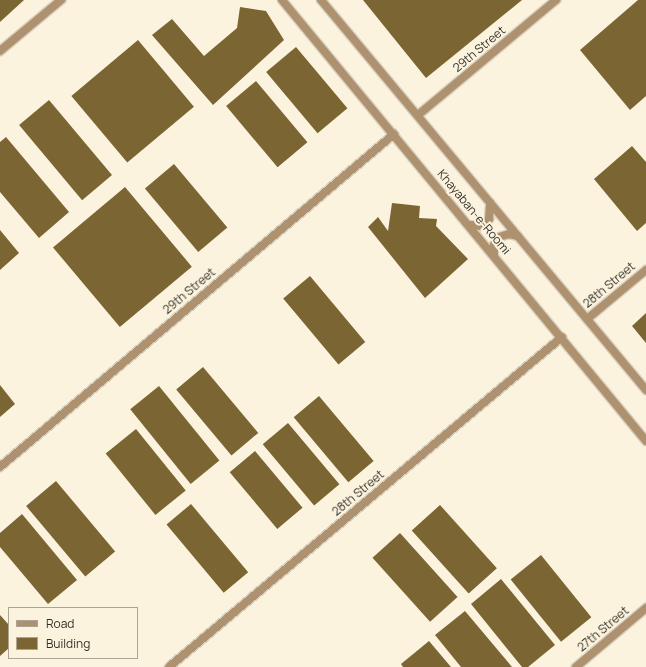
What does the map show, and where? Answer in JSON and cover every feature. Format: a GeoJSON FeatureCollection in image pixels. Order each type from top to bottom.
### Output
{"type":"FeatureCollection","features":[{"type":"Feature","properties":{"kind":"street"},"geometry":{"type":"LineString","coordinates":[[0,51],[61,0]]}},
{"type":"Feature","properties":{"kind":"street","name":"Khayaban-e-Roomi"},"geometry":{"type":"LineString","coordinates":[[282,0],[562,337],[646,441]]}},
{"type":"Feature","properties":{"kind":"street","name":"Khayaban-e-Roomi"},"geometry":{"type":"LineString","coordinates":[[321,0],[646,390]]}},
{"type":"Feature","properties":{"kind":"street","name":"29th Street"},"geometry":{"type":"LineString","coordinates":[[418,116],[556,0]]}},
{"type":"Feature","properties":{"kind":"street","name":"29th Street"},"geometry":{"type":"LineString","coordinates":[[0,467],[394,134]]}},
{"type":"Feature","properties":{"kind":"street"},"geometry":{"type":"LineString","coordinates":[[470,226],[481,226],[489,219],[490,203]]}},
{"type":"Feature","properties":{"kind":"street"},"geometry":{"type":"LineString","coordinates":[[494,255],[494,245],[499,237],[509,234],[518,236]]}},
{"type":"Feature","properties":{"kind":"street","name":"28th Street"},"geometry":{"type":"LineString","coordinates":[[588,320],[646,270]]}},
{"type":"Feature","properties":{"kind":"street","name":"28th Street"},"geometry":{"type":"LineString","coordinates":[[169,667],[562,337]]}},
{"type":"Feature","properties":{"kind":"street","name":"27th Street"},"geometry":{"type":"LineString","coordinates":[[576,667],[646,608]]}},
{"type":"Feature","properties":{"kind":"building"},"geometry":{"type":"Polygon","coordinates":[[[0,0],[24,0],[0,22],[0,0]]]}},
{"type":"Feature","properties":{"kind":"building"},"geometry":{"type":"Polygon","coordinates":[[[363,0],[522,0],[426,78],[363,0]]]}},
{"type":"Feature","properties":{"kind":"building"},"geometry":{"type":"Polygon","coordinates":[[[638,0],[646,0],[646,96],[630,110],[580,50],[638,0]]]}},
{"type":"Feature","properties":{"kind":"building"},"geometry":{"type":"Polygon","coordinates":[[[240,7],[266,11],[284,40],[213,105],[152,35],[172,19],[204,56],[237,28],[240,7]]]}},
{"type":"Feature","properties":{"kind":"building"},"geometry":{"type":"Polygon","coordinates":[[[138,40],[194,107],[127,163],[71,96],[138,40]]]}},
{"type":"Feature","properties":{"kind":"building"},"geometry":{"type":"Polygon","coordinates":[[[296,47],[347,108],[318,133],[266,72],[296,47]]]}},
{"type":"Feature","properties":{"kind":"building"},"geometry":{"type":"Polygon","coordinates":[[[256,81],[307,142],[278,167],[226,106],[256,81]]]}},
{"type":"Feature","properties":{"kind":"building"},"geometry":{"type":"Polygon","coordinates":[[[49,100],[112,175],[82,200],[19,125],[49,100]]]}},
{"type":"Feature","properties":{"kind":"building"},"geometry":{"type":"Polygon","coordinates":[[[6,137],[69,212],[39,238],[0,192],[0,142],[6,137]]]}},
{"type":"Feature","properties":{"kind":"building"},"geometry":{"type":"Polygon","coordinates":[[[632,146],[646,162],[646,223],[637,231],[594,179],[632,146]]]}},
{"type":"Feature","properties":{"kind":"building"},"geometry":{"type":"Polygon","coordinates":[[[174,164],[227,228],[198,252],[145,188],[174,164]]]}},
{"type":"Feature","properties":{"kind":"building"},"geometry":{"type":"Polygon","coordinates":[[[125,187],[192,267],[120,327],[53,247],[125,187]]]}},
{"type":"Feature","properties":{"kind":"building"},"geometry":{"type":"Polygon","coordinates":[[[392,203],[420,206],[419,218],[437,219],[436,226],[468,259],[425,298],[368,227],[378,217],[388,231],[392,203]]]}},
{"type":"Feature","properties":{"kind":"building"},"geometry":{"type":"Polygon","coordinates":[[[0,230],[19,253],[0,270],[0,230]]]}},
{"type":"Feature","properties":{"kind":"building"},"geometry":{"type":"Polygon","coordinates":[[[310,276],[365,342],[338,364],[283,298],[310,276]]]}},
{"type":"Feature","properties":{"kind":"building"},"geometry":{"type":"Polygon","coordinates":[[[646,313],[646,343],[632,326],[646,313]]]}},
{"type":"Feature","properties":{"kind":"building"},"geometry":{"type":"Polygon","coordinates":[[[203,367],[258,433],[231,455],[176,389],[203,367]]]}},
{"type":"Feature","properties":{"kind":"building"},"geometry":{"type":"Polygon","coordinates":[[[0,385],[15,404],[0,417],[0,385]]]}},
{"type":"Feature","properties":{"kind":"building"},"geometry":{"type":"Polygon","coordinates":[[[159,386],[219,461],[191,484],[130,409],[159,386]]]}},
{"type":"Feature","properties":{"kind":"building"},"geometry":{"type":"Polygon","coordinates":[[[319,396],[374,461],[348,482],[294,417],[319,396]]]}},
{"type":"Feature","properties":{"kind":"building"},"geometry":{"type":"Polygon","coordinates":[[[288,423],[339,484],[314,505],[263,444],[288,423]]]}},
{"type":"Feature","properties":{"kind":"building"},"geometry":{"type":"Polygon","coordinates":[[[136,429],[186,490],[155,515],[106,454],[136,429]]]}},
{"type":"Feature","properties":{"kind":"building"},"geometry":{"type":"Polygon","coordinates":[[[255,451],[303,508],[277,529],[230,472],[255,451]]]}},
{"type":"Feature","properties":{"kind":"building"},"geometry":{"type":"Polygon","coordinates":[[[56,481],[115,551],[85,577],[26,506],[56,481]]]}},
{"type":"Feature","properties":{"kind":"building"},"geometry":{"type":"Polygon","coordinates":[[[191,504],[248,572],[224,593],[166,525],[191,504]]]}},
{"type":"Feature","properties":{"kind":"building"},"geometry":{"type":"Polygon","coordinates":[[[440,505],[497,568],[469,594],[412,530],[440,505]]]}},
{"type":"Feature","properties":{"kind":"building"},"geometry":{"type":"Polygon","coordinates":[[[22,514],[77,580],[48,604],[0,547],[0,533],[22,514]]]}},
{"type":"Feature","properties":{"kind":"building"},"geometry":{"type":"Polygon","coordinates":[[[400,533],[458,597],[430,622],[373,558],[400,533]]]}},
{"type":"Feature","properties":{"kind":"building"},"geometry":{"type":"Polygon","coordinates":[[[541,555],[591,617],[561,642],[511,580],[541,555]]]}},
{"type":"Feature","properties":{"kind":"building"},"geometry":{"type":"Polygon","coordinates":[[[501,579],[555,645],[528,667],[522,667],[471,604],[501,579]]]}},
{"type":"Feature","properties":{"kind":"building"},"geometry":{"type":"Polygon","coordinates":[[[465,611],[512,667],[461,667],[435,635],[465,611]]]}},
{"type":"Feature","properties":{"kind":"building"},"geometry":{"type":"Polygon","coordinates":[[[0,615],[8,624],[8,649],[0,656],[0,615]]]}},
{"type":"Feature","properties":{"kind":"building"},"geometry":{"type":"Polygon","coordinates":[[[429,641],[451,667],[403,667],[401,664],[429,641]]]}}]}
